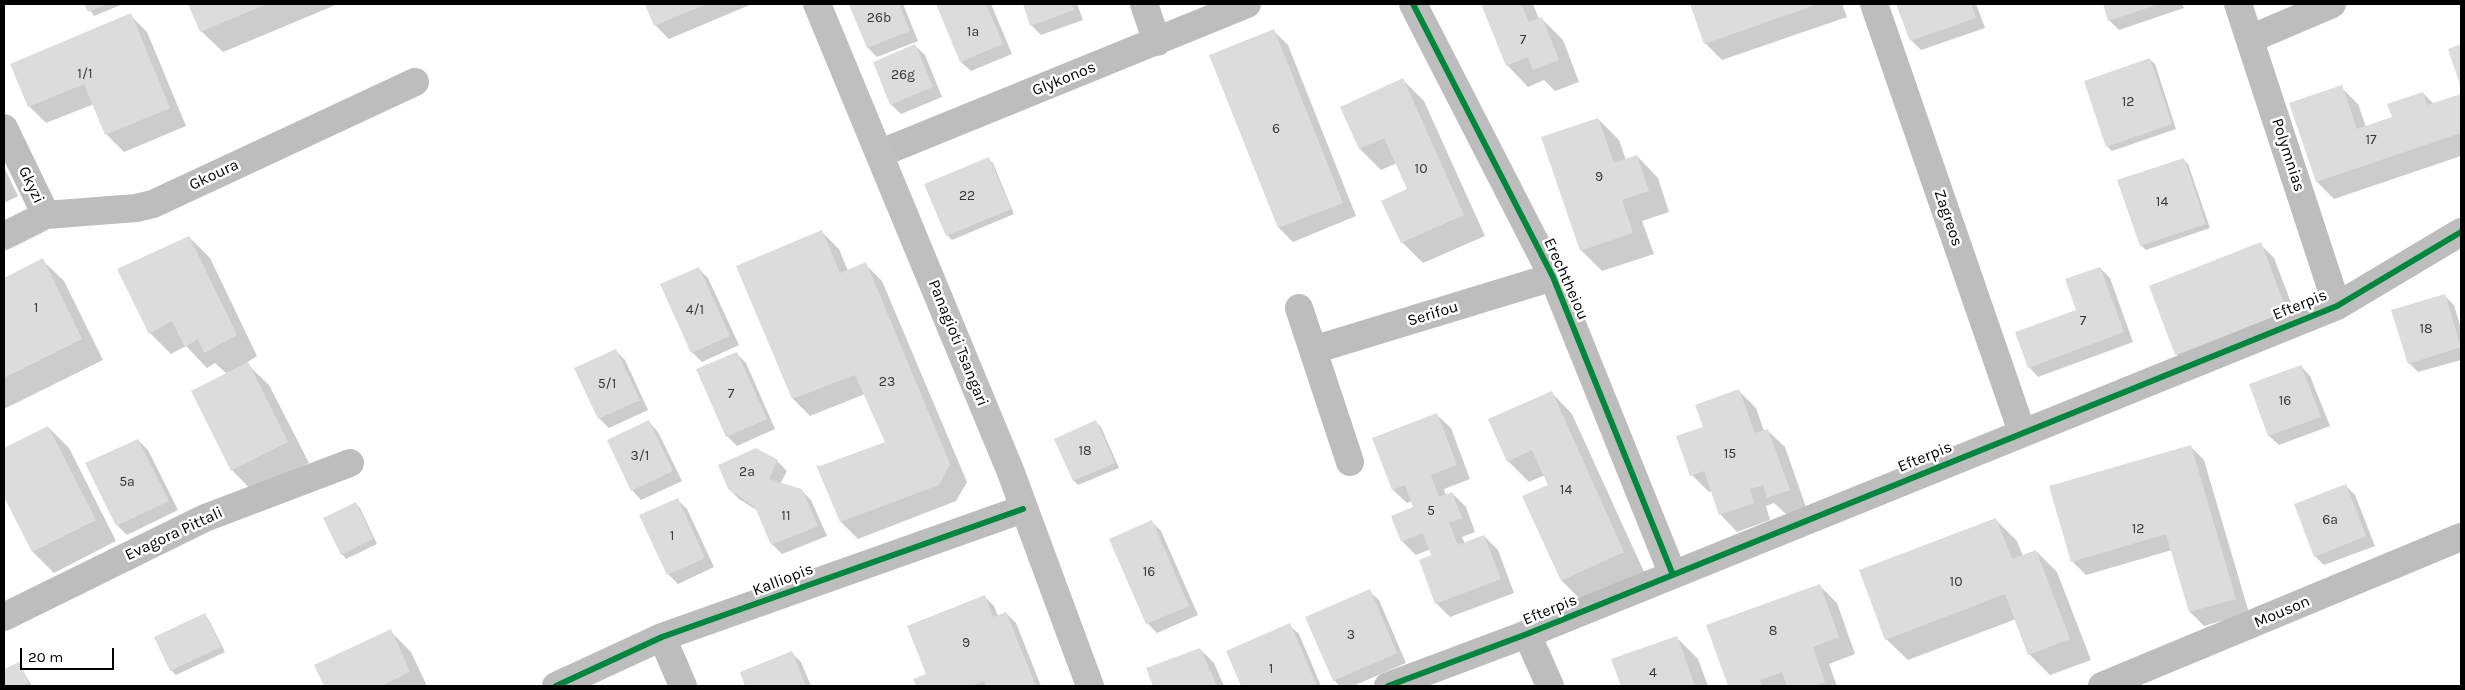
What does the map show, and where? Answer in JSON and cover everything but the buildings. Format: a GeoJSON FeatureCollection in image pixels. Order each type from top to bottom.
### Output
{"type":"FeatureCollection","features":[{"type":"Feature","properties":{"kind":"main road","name":"Panagioti Tsangari"},"geometry":{"type":"LineString","coordinates":[[817,4],[881,153],[1010,470],[1090,686]]}},
{"type":"Feature","properties":{"kind":"street"},"geometry":{"type":"LineString","coordinates":[[1144,4],[1157,42]]}},
{"type":"Feature","properties":{"kind":"street","name":"Glykonos"},"geometry":{"type":"LineString","coordinates":[[881,153],[1247,4]]}},
{"type":"Feature","properties":{"kind":"street","name":"Erechtheiou"},"geometry":{"type":"LineString","coordinates":[[1413,4],[1553,277],[1672,575]]}},
{"type":"Feature","properties":{"kind":"street","name":"Zagreos"},"geometry":{"type":"LineString","coordinates":[[1874,4],[2022,432]]}},
{"type":"Feature","properties":{"kind":"street","name":"Polymnias"},"geometry":{"type":"LineString","coordinates":[[2238,4],[2338,306]]}},
{"type":"Feature","properties":{"kind":"street"},"geometry":{"type":"LineString","coordinates":[[2250,39],[2332,4]]}},
{"type":"Feature","properties":{"kind":"street","name":"Gkoura"},"geometry":{"type":"LineString","coordinates":[[4,236],[46,214],[136,208],[153,204],[415,82]]}},
{"type":"Feature","properties":{"kind":"street","name":"Gkyzi"},"geometry":{"type":"LineString","coordinates":[[4,128],[46,214]]}},
{"type":"Feature","properties":{"kind":"street","name":"Efterpis"},"geometry":{"type":"LineString","coordinates":[[1388,686],[1527,634],[2022,432],[2338,306],[2461,232]]}},
{"type":"Feature","properties":{"kind":"street","name":"Serifou"},"geometry":{"type":"LineString","coordinates":[[1313,350],[1553,277]]}},
{"type":"Feature","properties":{"kind":"street"},"geometry":{"type":"LineString","coordinates":[[1299,308],[1350,462]]}},
{"type":"Feature","properties":{"kind":"street","name":"Evagora Pittali"},"geometry":{"type":"LineString","coordinates":[[4,617],[205,518],[350,463]]}},
{"type":"Feature","properties":{"kind":"street","name":"Kalliopis"},"geometry":{"type":"LineString","coordinates":[[556,686],[662,637],[1023,509]]}},
{"type":"Feature","properties":{"kind":"street","name":"Mouson"},"geometry":{"type":"LineString","coordinates":[[2102,686],[2461,536]]}},
{"type":"Feature","properties":{"kind":"street"},"geometry":{"type":"LineString","coordinates":[[1527,634],[1550,686]]}},
{"type":"Feature","properties":{"kind":"street"},"geometry":{"type":"LineString","coordinates":[[662,637],[683,686]]}},
{"type":"Feature","properties":{"kind":"cycle path"},"geometry":{"type":"LineString","coordinates":[[1413,4],[1553,277],[1673,575]]}},
{"type":"Feature","properties":{"kind":"cycle path"},"geometry":{"type":"LineString","coordinates":[[1388,686],[1527,634],[2337,306],[2461,232]]}},
{"type":"Feature","properties":{"kind":"cycle path"},"geometry":{"type":"LineString","coordinates":[[556,686],[662,637],[1023,509]]}}]}
